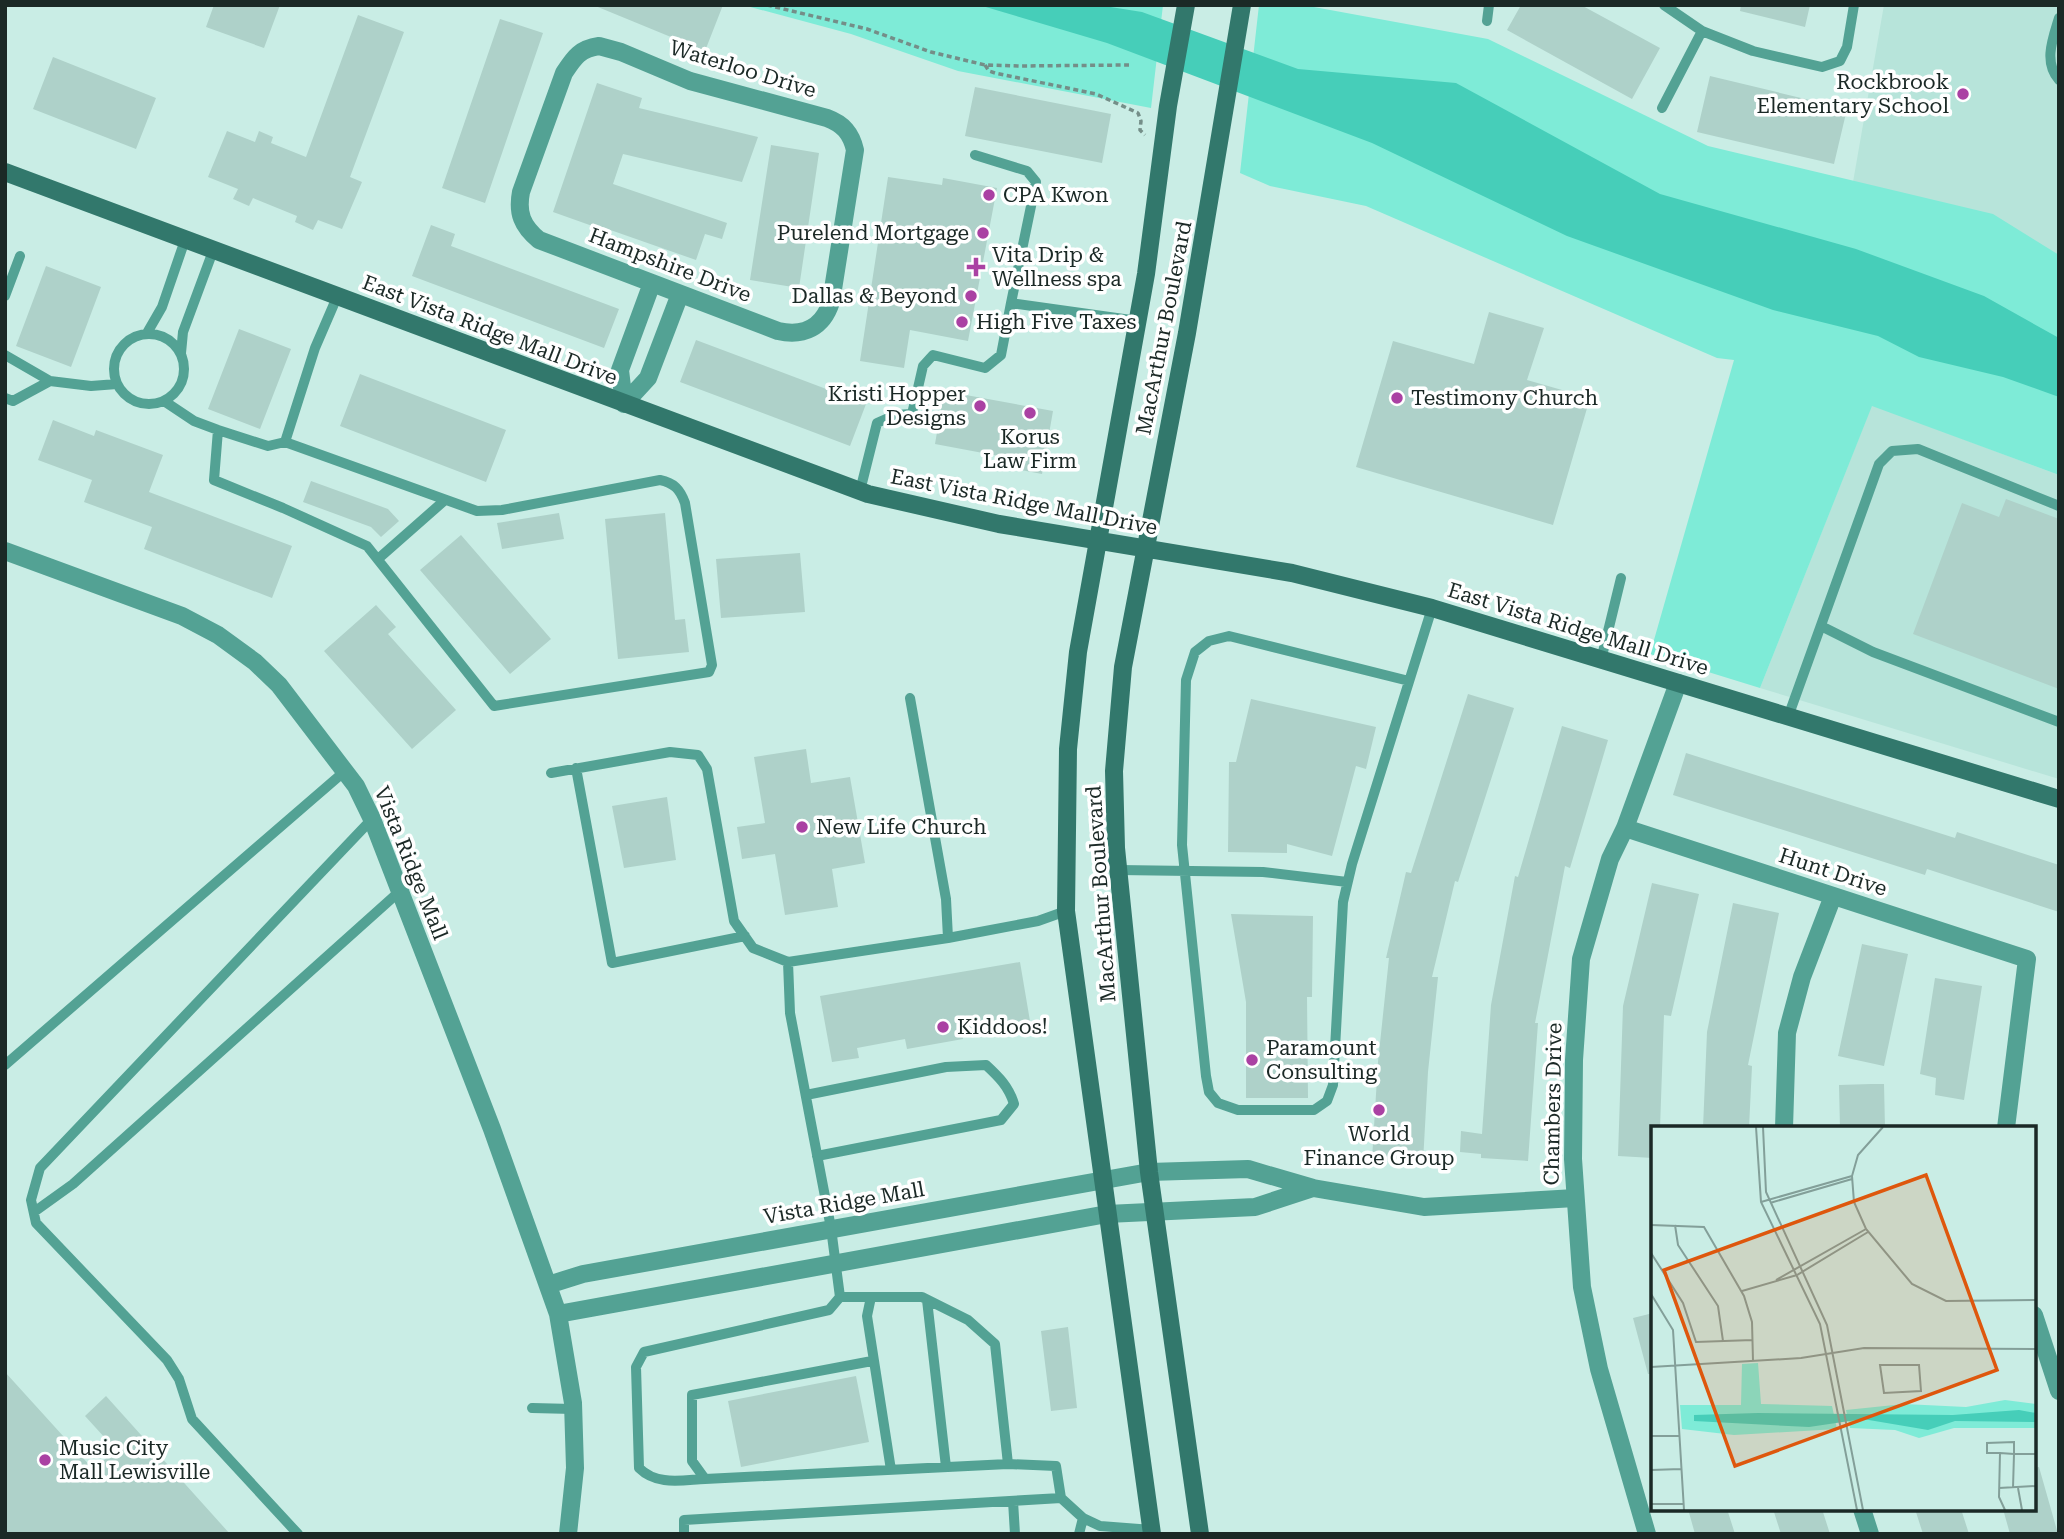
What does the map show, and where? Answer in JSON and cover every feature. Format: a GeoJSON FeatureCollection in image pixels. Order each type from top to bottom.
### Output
{"type":"FeatureCollection","features":[{"type":"Feature","properties":{"kind":"main road","name":"MacArthur Boulevard"},"geometry":{"type":"LineString","coordinates":[[1152,1532],[1066,911],[1068,749],[1072,695],[1097,541],[1138,321],[1168,106],[1186,5]]}},
{"type":"Feature","properties":{"kind":"main road","name":"MacArthur Boulevard"},"geometry":{"type":"LineString","coordinates":[[1200,1534],[1149,1172],[1119,870],[1114,771],[1123,667],[1205,233],[1241,8]]}},
{"type":"Feature","properties":{"kind":"main road","name":"East Vista Ridge Mall Drive"},"geometry":{"type":"LineString","coordinates":[[5,172],[860,491],[999,524],[1292,573],[1432,608],[2059,799]]}},
{"type":"Feature","properties":{"kind":"street","name":"Waterloo Drive"},"geometry":{"type":"LineString","coordinates":[[521,219],[521,192],[564,74],[574,58],[586,48],[599,46],[621,52],[690,81],[827,118],[846,129],[855,150],[831,302],[828,313],[812,329]]}},
{"type":"Feature","properties":{"kind":"street","name":"Hampshire Drive"},"geometry":{"type":"LineString","coordinates":[[521,219],[528,231],[539,240],[680,294],[778,331],[790,334],[812,329]]}},
{"type":"Feature","properties":{"kind":"street"},"geometry":{"type":"LineString","coordinates":[[624,404],[620,370],[652,283]]}},
{"type":"Feature","properties":{"kind":"street"},"geometry":{"type":"LineString","coordinates":[[624,404],[648,378],[680,294]]}},
{"type":"Feature","properties":{"kind":"street","name":"Vista Ridge Mall"},"geometry":{"type":"LineString","coordinates":[[5,551],[183,616],[218,635],[255,662],[279,685],[356,786],[372,819],[492,1129],[558,1314],[573,1409],[575,1468],[568,1534]]}},
{"type":"Feature","properties":{"kind":"street","name":"Chambers Drive"},"geometry":{"type":"LineString","coordinates":[[1647,1534],[1599,1369],[1583,1287],[1573,1159],[1574,1060],[1581,959],[1610,859],[1625,828],[1678,683]]}},
{"type":"Feature","properties":{"kind":"street","name":"Hunt Drive"},"geometry":{"type":"LineString","coordinates":[[1625,828],[2026,959],[2006,1126]]}},
{"type":"Feature","properties":{"kind":"street"},"geometry":{"type":"LineString","coordinates":[[1784,1126],[1787,1033],[1802,976],[1833,896]]}},
{"type":"Feature","properties":{"kind":"street","name":"Vista Ridge Mall"},"geometry":{"type":"LineString","coordinates":[[548,1285],[583,1274],[1149,1172],[1248,1169],[1313,1188],[1424,1207],[1575,1198]]}},
{"type":"Feature","properties":{"kind":"street"},"geometry":{"type":"LineString","coordinates":[[558,1314],[1107,1214],[1255,1207],[1313,1188]]}},
{"type":"Feature","properties":{"kind":"street"},"geometry":{"type":"LineString","coordinates":[[2036,1321],[2059,1391]]}},
{"type":"Feature","properties":{"kind":"street"},"geometry":{"type":"LineString","coordinates":[[1863,1511],[1870,1534]]}},
{"type":"Feature","properties":{"kind":"lane"},"geometry":{"type":"LineString","coordinates":[[1487,21],[1489,5]]}},
{"type":"Feature","properties":{"kind":"lane"},"geometry":{"type":"LineString","coordinates":[[1667,6],[1702,31],[1753,51],[1822,66],[1840,61],[1847,47],[1854,5]]}},
{"type":"Feature","properties":{"kind":"lane"},"geometry":{"type":"LineString","coordinates":[[2059,18],[2049,49],[2055,77],[2059,80]]}},
{"type":"Feature","properties":{"kind":"lane"},"geometry":{"type":"LineString","coordinates":[[1662,108],[1702,31]]}},
{"type":"Feature","properties":{"kind":"lane"},"geometry":{"type":"LineString","coordinates":[[860,491],[877,423],[895,415],[912,414],[923,366],[933,355],[985,368],[1002,355],[1036,182],[1027,171],[975,155]]}},
{"type":"Feature","properties":{"kind":"lane"},"geometry":{"type":"LineString","coordinates":[[147,333],[162,307],[185,240]]}},
{"type":"Feature","properties":{"kind":"lane"},"geometry":{"type":"LineString","coordinates":[[181,354],[167,338],[147,333],[135,336],[125,342],[118,351],[113,373],[117,384],[132,400],[153,404],[164,401],[180,386],[184,364],[181,354],[183,332],[213,250]]}},
{"type":"Feature","properties":{"kind":"lane"},"geometry":{"type":"LineString","coordinates":[[5,296],[20,256]]}},
{"type":"Feature","properties":{"kind":"lane"},"geometry":{"type":"LineString","coordinates":[[285,442],[315,348],[337,297]]}},
{"type":"Feature","properties":{"kind":"lane"},"geometry":{"type":"LineString","coordinates":[[1011,303],[1138,321]]}},
{"type":"Feature","properties":{"kind":"lane"},"geometry":{"type":"LineString","coordinates":[[5,355],[50,382],[90,386],[117,384]]}},
{"type":"Feature","properties":{"kind":"lane"},"geometry":{"type":"LineString","coordinates":[[5,398],[13,401],[50,382]]}},
{"type":"Feature","properties":{"kind":"lane"},"geometry":{"type":"LineString","coordinates":[[164,401],[194,421],[218,430],[268,446],[285,442],[477,511],[502,510],[660,480],[671,483],[680,491],[684,503],[712,665],[709,671],[494,706],[366,545],[214,480],[218,430]]}},
{"type":"Feature","properties":{"kind":"lane"},"geometry":{"type":"LineString","coordinates":[[1788,717],[1879,464],[1892,451],[1918,449],[2059,506]]}},
{"type":"Feature","properties":{"kind":"lane"},"geometry":{"type":"LineString","coordinates":[[378,559],[445,499]]}},
{"type":"Feature","properties":{"kind":"lane"},"geometry":{"type":"LineString","coordinates":[[1601,660],[1621,578]]}},
{"type":"Feature","properties":{"kind":"lane"},"geometry":{"type":"LineString","coordinates":[[1409,681],[1229,636],[1209,641],[1195,652],[1186,681],[1181,824],[1209,1092],[1218,1103],[1238,1110],[1314,1110],[1327,1101],[1333,1085],[1343,902],[1347,882],[1432,608]]}},
{"type":"Feature","properties":{"kind":"lane"},"geometry":{"type":"LineString","coordinates":[[1821,626],[1873,652],[2059,722]]}},
{"type":"Feature","properties":{"kind":"lane"},"geometry":{"type":"LineString","coordinates":[[910,698],[946,899],[948,938]]}},
{"type":"Feature","properties":{"kind":"lane"},"geometry":{"type":"LineString","coordinates":[[551,772],[670,752],[698,755],[707,769],[734,921],[753,948],[788,962],[948,938],[1038,921],[1066,911]]}},
{"type":"Feature","properties":{"kind":"lane"},"geometry":{"type":"LineString","coordinates":[[576,768],[612,963],[745,936]]}},
{"type":"Feature","properties":{"kind":"lane"},"geometry":{"type":"LineString","coordinates":[[5,1065],[345,771]]}},
{"type":"Feature","properties":{"kind":"lane"},"geometry":{"type":"LineString","coordinates":[[298,1534],[192,1419],[179,1379],[167,1360],[36,1223],[31,1200],[40,1168],[372,819]]}},
{"type":"Feature","properties":{"kind":"lane"},"geometry":{"type":"LineString","coordinates":[[1119,870],[1264,872],[1347,882]]}},
{"type":"Feature","properties":{"kind":"lane"},"geometry":{"type":"LineString","coordinates":[[34,1212],[73,1184],[400,891]]}},
{"type":"Feature","properties":{"kind":"lane"},"geometry":{"type":"LineString","coordinates":[[788,962],[790,1013],[831,1228],[840,1297],[829,1310],[644,1353],[636,1367],[639,1468],[648,1477],[658,1480],[1008,1464],[1056,1466],[1060,1499]]}},
{"type":"Feature","properties":{"kind":"lane"},"geometry":{"type":"LineString","coordinates":[[806,1095],[946,1067],[986,1065],[1010,1092],[1014,1104],[1001,1120],[817,1156]]}},
{"type":"Feature","properties":{"kind":"lane"},"geometry":{"type":"LineString","coordinates":[[840,1297],[922,1297],[968,1320],[995,1344],[1008,1464]]}},
{"type":"Feature","properties":{"kind":"lane"},"geometry":{"type":"LineString","coordinates":[[872,1297],[867,1315],[872,1361],[891,1469]]}},
{"type":"Feature","properties":{"kind":"lane"},"geometry":{"type":"LineString","coordinates":[[927,1300],[946,1467]]}},
{"type":"Feature","properties":{"kind":"lane"},"geometry":{"type":"LineString","coordinates":[[705,1479],[692,1461],[692,1395],[872,1361]]}},
{"type":"Feature","properties":{"kind":"lane"},"geometry":{"type":"LineString","coordinates":[[532,1408],[573,1409]]}},
{"type":"Feature","properties":{"kind":"lane"},"geometry":{"type":"LineString","coordinates":[[684,1534],[684,1520],[1060,1499],[1083,1518],[1100,1526],[1152,1532]]}},
{"type":"Feature","properties":{"kind":"lane"},"geometry":{"type":"LineString","coordinates":[[1013,1501],[1015,1534]]}},
{"type":"Feature","properties":{"kind":"lane"},"geometry":{"type":"LineString","coordinates":[[1079,1534],[1083,1518]]}},
{"type":"Feature","properties":{"kind":"path"},"geometry":{"type":"LineString","coordinates":[[767,5],[867,29],[932,52],[985,65],[1129,65]]}},
{"type":"Feature","properties":{"kind":"path"},"geometry":{"type":"LineString","coordinates":[[985,65],[989,71],[995,73],[1096,94],[1138,113],[1140,130],[1145,135]]}},
{"type":"Feature","properties":{"kind":"shaded area"},"geometry":{"type":"Polygon","coordinates":[[[743,5],[1163,5],[1151,108],[958,71],[851,34],[743,5]]]}},
{"type":"Feature","properties":{"kind":"shaded area"},"geometry":{"type":"Polygon","coordinates":[[[979,5],[1098,5],[1142,12],[1298,69],[1456,83],[1660,194],[1856,249],[1984,296],[2059,338],[2059,397],[2003,377],[1919,357],[1878,336],[1773,310],[1567,236],[1372,143],[1107,43],[979,5]]]}},
{"type":"Feature","properties":{"kind":"shaded area"},"geometry":{"type":"Polygon","coordinates":[[[1259,5],[1303,5],[1488,39],[1708,146],[1993,214],[2059,255],[2059,475],[1872,406],[1760,688],[1650,654],[1734,360],[1717,358],[1366,206],[1270,186],[1240,173],[1259,5]]]}},
{"type":"Feature","properties":{"kind":"shaded area","name":"Rockbrook Elementary School"},"geometry":{"type":"Polygon","coordinates":[[[1884,5],[2059,5],[2059,256],[1853,182],[1884,5]]]}},
{"type":"Feature","properties":{"kind":"shaded area"},"geometry":{"type":"Polygon","coordinates":[[[1872,405],[2059,475],[2059,779],[1760,688],[1872,405]]]}},
{"type":"Feature","properties":{"kind":"building"},"geometry":{"type":"Polygon","coordinates":[[[214,5],[280,5],[264,48],[206,27],[214,5]]]}},
{"type":"Feature","properties":{"kind":"building"},"geometry":{"type":"Polygon","coordinates":[[[593,5],[723,5],[705,51],[593,5]]]}},
{"type":"Feature","properties":{"kind":"building"},"geometry":{"type":"Polygon","coordinates":[[[1521,5],[1581,5],[1660,48],[1632,99],[1507,30],[1521,5]]]}},
{"type":"Feature","properties":{"kind":"building"},"geometry":{"type":"Polygon","coordinates":[[[1741,5],[1810,5],[1805,27],[1740,11],[1741,5]]]}},
{"type":"Feature","properties":{"kind":"building"},"geometry":{"type":"Polygon","coordinates":[[[358,15],[404,32],[350,177],[362,182],[342,229],[318,220],[313,230],[295,222],[297,216],[253,198],[249,206],[233,199],[238,189],[208,177],[227,131],[255,142],[259,131],[273,137],[271,143],[306,157],[358,15]]]}},
{"type":"Feature","properties":{"kind":"building"},"geometry":{"type":"Polygon","coordinates":[[[500,19],[543,33],[485,203],[442,188],[500,19]]]}},
{"type":"Feature","properties":{"kind":"building"},"geometry":{"type":"Polygon","coordinates":[[[53,57],[156,98],[136,149],[33,109],[53,57]]]}},
{"type":"Feature","properties":{"kind":"building"},"geometry":{"type":"Polygon","coordinates":[[[1710,76],[1847,109],[1834,164],[1697,132],[1710,76]]]}},
{"type":"Feature","properties":{"kind":"building"},"geometry":{"type":"Polygon","coordinates":[[[597,83],[642,98],[639,108],[758,137],[742,182],[623,154],[613,184],[727,223],[722,239],[705,234],[696,260],[553,212],[597,83]]]}},
{"type":"Feature","properties":{"kind":"building"},"geometry":{"type":"Polygon","coordinates":[[[975,87],[1111,114],[1102,163],[965,136],[975,87]]]}},
{"type":"Feature","properties":{"kind":"building"},"geometry":{"type":"Polygon","coordinates":[[[771,145],[819,153],[799,288],[750,280],[771,145]]]}},
{"type":"Feature","properties":{"kind":"building"},"geometry":{"type":"Polygon","coordinates":[[[888,177],[942,185],[943,178],[997,188],[968,341],[910,330],[904,368],[860,361],[888,177]]]}},
{"type":"Feature","properties":{"kind":"building"},"geometry":{"type":"Polygon","coordinates":[[[431,225],[455,234],[451,246],[619,309],[604,348],[412,276],[431,225]]]}},
{"type":"Feature","properties":{"kind":"building"},"geometry":{"type":"Polygon","coordinates":[[[46,266],[101,287],[71,367],[16,346],[46,266]]]}},
{"type":"Feature","properties":{"kind":"building"},"geometry":{"type":"Polygon","coordinates":[[[1489,312],[1544,328],[1527,380],[1590,398],[1553,525],[1356,467],[1393,341],[1474,364],[1489,312]]]}},
{"type":"Feature","properties":{"kind":"building"},"geometry":{"type":"Polygon","coordinates":[[[239,329],[291,349],[260,429],[208,409],[239,329]]]}},
{"type":"Feature","properties":{"kind":"building"},"geometry":{"type":"Polygon","coordinates":[[[696,340],[866,404],[850,446],[680,382],[696,340]]]}},
{"type":"Feature","properties":{"kind":"building"},"geometry":{"type":"Polygon","coordinates":[[[360,374],[506,430],[486,482],[340,426],[360,374]]]}},
{"type":"Feature","properties":{"kind":"building"},"geometry":{"type":"Polygon","coordinates":[[[944,391],[1053,411],[1042,474],[1021,470],[1022,466],[998,462],[999,456],[935,444],[944,391]]]}},
{"type":"Feature","properties":{"kind":"building"},"geometry":{"type":"Polygon","coordinates":[[[53,420],[94,436],[96,430],[163,455],[149,492],[292,546],[272,598],[144,549],[152,527],[84,502],[92,480],[38,460],[53,420]]]}},
{"type":"Feature","properties":{"kind":"building"},"geometry":{"type":"Polygon","coordinates":[[[311,481],[388,509],[399,521],[381,537],[371,527],[303,502],[311,481]]]}},
{"type":"Feature","properties":{"kind":"building"},"geometry":{"type":"Polygon","coordinates":[[[2006,499],[2059,519],[2059,689],[1913,634],[1962,503],[1999,517],[2006,499]]]}},
{"type":"Feature","properties":{"kind":"building"},"geometry":{"type":"Polygon","coordinates":[[[559,513],[564,539],[502,549],[497,523],[559,513]]]}},
{"type":"Feature","properties":{"kind":"building"},"geometry":{"type":"Polygon","coordinates":[[[665,513],[675,620],[685,619],[689,652],[618,659],[605,519],[665,513]]]}},
{"type":"Feature","properties":{"kind":"building"},"geometry":{"type":"Polygon","coordinates":[[[461,535],[551,639],[510,674],[420,570],[461,535]]]}},
{"type":"Feature","properties":{"kind":"building"},"geometry":{"type":"Polygon","coordinates":[[[800,553],[805,612],[721,618],[716,559],[800,553]]]}},
{"type":"Feature","properties":{"kind":"building"},"geometry":{"type":"Polygon","coordinates":[[[376,605],[396,627],[388,634],[456,710],[412,749],[324,651],[376,605]]]}},
{"type":"Feature","properties":{"kind":"building"},"geometry":{"type":"Polygon","coordinates":[[[1468,694],[1514,708],[1458,882],[1455,881],[1432,977],[1438,977],[1428,1072],[1423,1162],[1372,1159],[1378,1062],[1389,958],[1386,958],[1406,872],[1411,873],[1468,694]]]}},
{"type":"Feature","properties":{"kind":"building"},"geometry":{"type":"Polygon","coordinates":[[[1251,699],[1376,727],[1366,769],[1356,766],[1332,856],[1287,844],[1287,853],[1228,852],[1229,762],[1236,762],[1251,699]]]}},
{"type":"Feature","properties":{"kind":"building"},"geometry":{"type":"Polygon","coordinates":[[[1562,726],[1608,740],[1570,868],[1565,866],[1535,1023],[1538,1023],[1528,1161],[1481,1158],[1481,1154],[1460,1152],[1461,1131],[1482,1134],[1491,1005],[1515,876],[1518,877],[1562,726]]]}},
{"type":"Feature","properties":{"kind":"building"},"geometry":{"type":"Polygon","coordinates":[[[806,749],[811,783],[850,777],[865,863],[832,869],[838,907],[785,915],[775,854],[742,859],[737,827],[765,823],[754,757],[806,749]]]}},
{"type":"Feature","properties":{"kind":"building"},"geometry":{"type":"Polygon","coordinates":[[[1686,753],[1955,838],[1957,832],[2059,865],[2059,912],[1927,869],[1925,875],[1673,795],[1686,753]]]}},
{"type":"Feature","properties":{"kind":"building"},"geometry":{"type":"Polygon","coordinates":[[[667,797],[676,860],[624,868],[612,806],[667,797]]]}},
{"type":"Feature","properties":{"kind":"building"},"geometry":{"type":"Polygon","coordinates":[[[1652,883],[1699,894],[1671,1016],[1664,1015],[1660,1126],[1651,1126],[1651,1158],[1618,1156],[1623,1006],[1652,883]]]}},
{"type":"Feature","properties":{"kind":"building"},"geometry":{"type":"Polygon","coordinates":[[[1733,903],[1779,913],[1748,1065],[1752,1066],[1749,1126],[1703,1126],[1707,1032],[1733,903]]]}},
{"type":"Feature","properties":{"kind":"building"},"geometry":{"type":"Polygon","coordinates":[[[1231,914],[1313,916],[1312,997],[1307,997],[1308,1098],[1246,1098],[1246,1002],[1231,914]]]}},
{"type":"Feature","properties":{"kind":"building"},"geometry":{"type":"Polygon","coordinates":[[[1862,944],[1908,954],[1884,1066],[1838,1056],[1862,944]]]}},
{"type":"Feature","properties":{"kind":"building"},"geometry":{"type":"Polygon","coordinates":[[[1020,962],[1031,1027],[1010,1031],[1009,1021],[962,1030],[963,1039],[907,1049],[905,1039],[857,1048],[859,1058],[832,1062],[820,996],[1020,962]]]}},
{"type":"Feature","properties":{"kind":"building"},"geometry":{"type":"Polygon","coordinates":[[[1935,978],[1982,986],[1964,1100],[1935,1095],[1936,1078],[1920,1074],[1935,978]]]}},
{"type":"Feature","properties":{"kind":"building"},"geometry":{"type":"Polygon","coordinates":[[[1884,1084],[1885,1126],[1840,1126],[1839,1085],[1884,1084]]]}},
{"type":"Feature","properties":{"kind":"building"},"geometry":{"type":"Polygon","coordinates":[[[1651,1314],[1651,1374],[1648,1374],[1633,1318],[1651,1314]]]}},
{"type":"Feature","properties":{"kind":"building"},"geometry":{"type":"Polygon","coordinates":[[[1068,1327],[1077,1408],[1051,1411],[1041,1331],[1068,1327]]]}},
{"type":"Feature","properties":{"kind":"building","name":"Music City Mall Lewisville"},"geometry":{"type":"Polygon","coordinates":[[[5,1372],[93,1469],[116,1450],[85,1416],[106,1396],[230,1534],[5,1534],[5,1372]]]}},
{"type":"Feature","properties":{"kind":"building"},"geometry":{"type":"Polygon","coordinates":[[[856,1376],[869,1442],[741,1467],[728,1401],[856,1376]]]}},
{"type":"Feature","properties":{"kind":"building"},"geometry":{"type":"Polygon","coordinates":[[[2039,1467],[2058,1534],[2010,1534],[2004,1511],[2036,1511],[2036,1468],[2039,1467]]]}},
{"type":"Feature","properties":{"kind":"building"},"geometry":{"type":"Polygon","coordinates":[[[1689,1511],[1728,1511],[1735,1534],[1695,1534],[1689,1511]]]}},
{"type":"Feature","properties":{"kind":"building"},"geometry":{"type":"Polygon","coordinates":[[[1774,1511],[1823,1511],[1830,1534],[1781,1534],[1774,1511]]]}},
{"type":"Feature","properties":{"kind":"building"},"geometry":{"type":"Polygon","coordinates":[[[1916,1511],[1962,1511],[1969,1534],[1923,1534],[1916,1511]]]}},
{"type":"Feature","properties":{"kind":"place","name":"Rockbrook Elementary School"},"geometry":{"type":"Point","coordinates":[1963,94]}},
{"type":"Feature","properties":{"kind":"place","name":"CPA Kwon"},"geometry":{"type":"Point","coordinates":[989,195]}},
{"type":"Feature","properties":{"kind":"place","name":"Purelend Mortgage"},"geometry":{"type":"Point","coordinates":[983,233]}},
{"type":"Feature","properties":{"kind":"place","name":"Vita Drip & Wellness spa"},"geometry":{"type":"Point","coordinates":[976,267]}},
{"type":"Feature","properties":{"kind":"place","name":"Dallas & Beyond"},"geometry":{"type":"Point","coordinates":[971,296]}},
{"type":"Feature","properties":{"kind":"place","name":"High Five Taxes"},"geometry":{"type":"Point","coordinates":[962,322]}},
{"type":"Feature","properties":{"kind":"place","name":"Testimony Church"},"geometry":{"type":"Point","coordinates":[1397,398]}},
{"type":"Feature","properties":{"kind":"place","name":"Kristi Hopper Designs"},"geometry":{"type":"Point","coordinates":[980,406]}},
{"type":"Feature","properties":{"kind":"place","name":"Korus Law Firm"},"geometry":{"type":"Point","coordinates":[1030,413]}},
{"type":"Feature","properties":{"kind":"place","name":"New Life Church"},"geometry":{"type":"Point","coordinates":[802,827]}},
{"type":"Feature","properties":{"kind":"place","name":"Kiddoos!"},"geometry":{"type":"Point","coordinates":[943,1027]}},
{"type":"Feature","properties":{"kind":"place","name":"Paramount Consulting"},"geometry":{"type":"Point","coordinates":[1252,1060]}},
{"type":"Feature","properties":{"kind":"place","name":"World Finance Group"},"geometry":{"type":"Point","coordinates":[1379,1110]}},
{"type":"Feature","properties":{"kind":"place","name":"Music City Mall Lewisville"},"geometry":{"type":"Point","coordinates":[45,1460]}}]}
